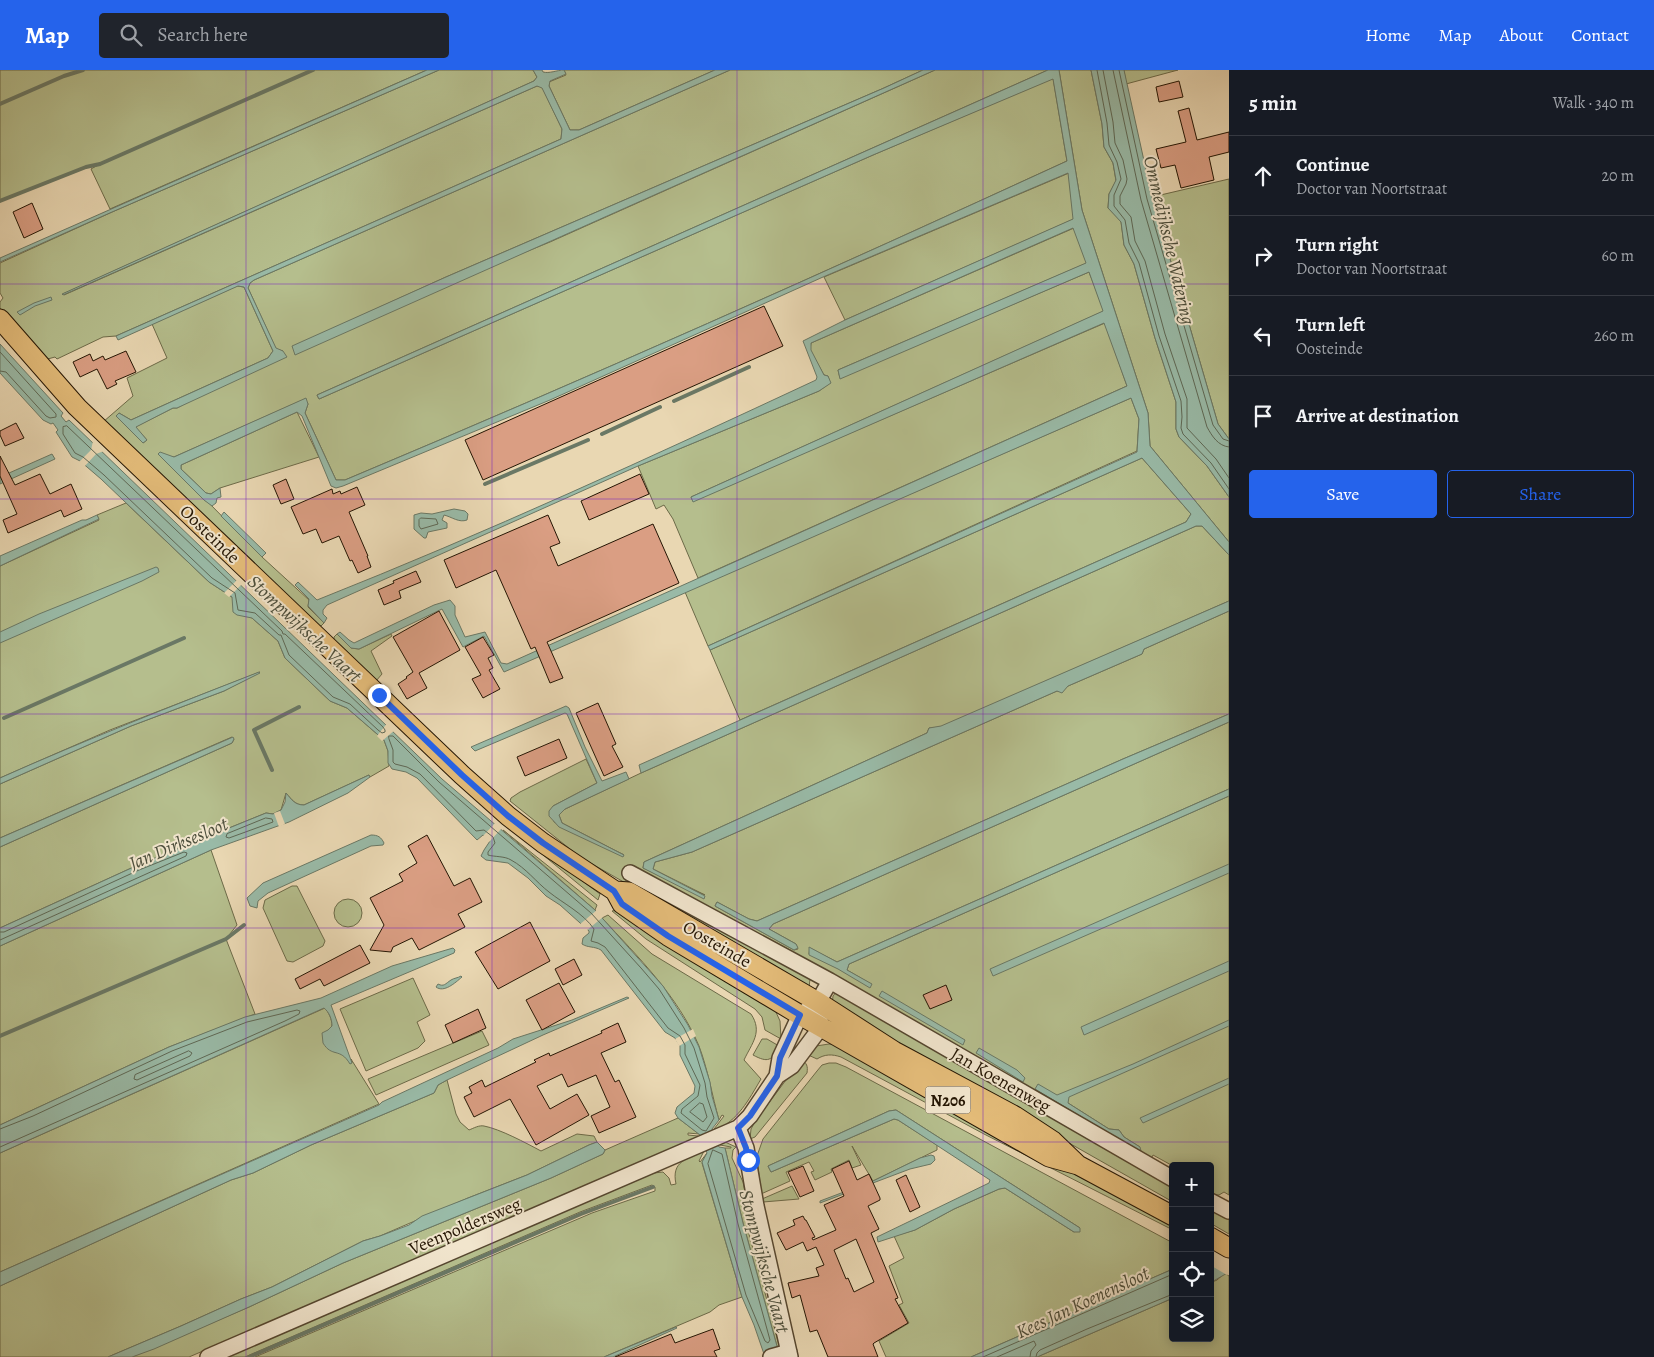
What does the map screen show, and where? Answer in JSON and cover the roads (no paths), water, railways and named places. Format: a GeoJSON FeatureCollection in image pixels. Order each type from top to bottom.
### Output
{"type":"FeatureCollection","features":[{"type":"Feature","properties":{"kind":"main road","name":"Oosteinde"},"geometry":{"type":"LineString","coordinates":[[0,319],[76,407],[462,775],[508,816],[543,843],[614,891],[622,904],[668,936],[821,1027]]}},
{"type":"Feature","properties":{"kind":"main road","name":"Oosteinde"},"geometry":{"type":"LineString","coordinates":[[614,891],[629,892],[818,1002]]}},
{"type":"Feature","properties":{"kind":"main road","name":"Jan Koenenweg"},"geometry":{"type":"LineString","coordinates":[[818,1002],[894,1051],[1015,1116],[1053,1141],[1078,1165]]}},
{"type":"Feature","properties":{"kind":"main road","name":"Jan Koenenweg"},"geometry":{"type":"LineString","coordinates":[[821,1027],[1049,1157],[1078,1165],[1169,1214]]}},
{"type":"Feature","properties":{"kind":"main road"},"geometry":{"type":"LineString","coordinates":[[1214,1239],[1229,1248]]}},
{"type":"Feature","properties":{"kind":"street","name":"Oosteinde"},"geometry":{"type":"LineString","coordinates":[[630,873],[830,981]]}},
{"type":"Feature","properties":{"kind":"street"},"geometry":{"type":"LineString","coordinates":[[777,1076],[780,1058],[800,1015],[818,1002],[830,981]]}},
{"type":"Feature","properties":{"kind":"street","name":"Jan Koenenweg"},"geometry":{"type":"LineString","coordinates":[[830,981],[1169,1177]]}},
{"type":"Feature","properties":{"kind":"street"},"geometry":{"type":"LineString","coordinates":[[782,1355],[746,1148],[738,1128],[750,1116],[777,1076],[792,1066],[821,1027],[818,1002]]}},
{"type":"Feature","properties":{"kind":"street","name":"Veenpoldersweg"},"geometry":{"type":"LineString","coordinates":[[208,1357],[738,1128]]}},
{"type":"Feature","properties":{"kind":"street"},"geometry":{"type":"LineString","coordinates":[[1214,1202],[1229,1211]]}},
{"type":"Feature","properties":{"kind":"water"},"geometry":{"type":"Polygon","coordinates":[[[427,70],[439,70],[0,262],[0,258],[427,70]]]}},
{"type":"Feature","properties":{"kind":"water"},"geometry":{"type":"Polygon","coordinates":[[[533,70],[542,70],[548,73],[564,70],[566,74],[550,81],[549,86],[570,130],[579,130],[715,70],[730,70],[254,280],[248,288],[276,348],[283,351],[287,357],[177,408],[173,408],[136,427],[147,440],[143,443],[116,416],[119,413],[131,420],[268,358],[273,351],[244,287],[238,286],[118,340],[116,336],[561,139],[562,129],[542,88],[537,86],[62,294],[534,81],[537,77],[533,70]]]}},
{"type":"Feature","properties":{"kind":"water"},"geometry":{"type":"Polygon","coordinates":[[[923,70],[935,70],[295,355],[292,346],[446,277],[923,70]]]}},
{"type":"Feature","properties":{"kind":"water"},"geometry":{"type":"Polygon","coordinates":[[[1048,70],[1059,70],[1082,210],[1148,413],[1150,446],[1229,542],[1229,555],[1202,526],[1196,526],[641,773],[639,765],[1186,522],[1191,514],[1142,458],[710,650],[708,646],[1137,452],[1139,419],[1131,398],[504,672],[484,636],[463,647],[442,609],[359,649],[351,648],[337,634],[340,632],[354,643],[434,605],[450,600],[455,606],[455,615],[465,637],[485,632],[501,663],[507,664],[1127,386],[1104,323],[693,502],[691,497],[1103,311],[1089,272],[840,379],[838,370],[1086,263],[1073,228],[811,343],[811,350],[824,375],[828,376],[831,383],[819,391],[638,466],[327,605],[323,610],[323,614],[327,618],[324,623],[308,606],[309,599],[295,585],[298,582],[317,600],[506,521],[816,380],[817,377],[803,341],[845,320],[1073,219],[1068,173],[823,277],[550,400],[343,486],[336,488],[331,486],[302,416],[297,412],[181,465],[181,469],[206,493],[211,494],[220,488],[221,497],[217,498],[216,503],[212,506],[158,454],[160,452],[174,457],[306,398],[308,404],[305,413],[336,480],[345,480],[527,403],[1067,161],[1053,79],[873,155],[319,399],[317,395],[1048,70]]]}},
{"type":"Feature","properties":{"kind":"water"},"geometry":{"type":"Polygon","coordinates":[[[1091,70],[1124,70],[1152,197],[1218,424],[1229,439],[1229,497],[1207,466],[1179,437],[1176,429],[1176,402],[1134,264],[1124,245],[1121,222],[1108,208],[1109,194],[1116,180],[1113,163],[1104,147],[1102,124],[1091,70]]]}},
{"type":"Feature","properties":{"kind":"water"},"geometry":{"type":"Polygon","coordinates":[[[51,297],[52,300],[35,306],[20,315],[17,312],[34,303],[51,297]]]}},
{"type":"Feature","properties":{"kind":"water"},"geometry":{"type":"Polygon","coordinates":[[[0,344],[63,413],[61,416],[66,422],[69,420],[442,779],[595,910],[663,986],[688,1025],[699,1047],[719,1120],[712,1129],[719,1147],[725,1148],[743,1223],[780,1357],[765,1357],[742,1297],[702,1162],[707,1153],[700,1135],[678,1118],[675,1113],[677,1107],[694,1093],[695,1086],[680,1055],[680,1046],[675,1038],[665,1032],[601,950],[582,944],[583,938],[589,931],[508,863],[486,860],[481,856],[490,841],[483,835],[477,840],[417,778],[406,772],[392,769],[388,763],[388,751],[384,740],[347,708],[330,701],[285,658],[278,641],[252,618],[237,615],[233,612],[232,597],[209,582],[101,479],[80,461],[72,457],[56,432],[58,430],[53,423],[51,424],[43,420],[0,373],[0,344]]]}},
{"type":"Feature","properties":{"kind":"water"},"geometry":{"type":"Polygon","coordinates":[[[52,454],[55,459],[0,484],[0,477],[52,454]]]}},
{"type":"Feature","properties":{"kind":"water"},"geometry":{"type":"Polygon","coordinates":[[[454,509],[465,511],[468,514],[467,520],[458,520],[444,515],[442,520],[447,523],[447,528],[428,532],[426,538],[414,529],[414,515],[421,513],[432,514],[454,509]]]}},
{"type":"Feature","properties":{"kind":"water"},"geometry":{"type":"Polygon","coordinates":[[[224,512],[266,553],[262,557],[221,516],[224,512]]]}},
{"type":"Feature","properties":{"kind":"water"},"geometry":{"type":"Polygon","coordinates":[[[97,515],[99,519],[0,566],[0,556],[97,515]]]}},
{"type":"Feature","properties":{"kind":"water"},"geometry":{"type":"Polygon","coordinates":[[[156,567],[159,572],[142,581],[0,643],[0,632],[39,614],[156,567]]]}},
{"type":"Feature","properties":{"kind":"water"},"geometry":{"type":"Polygon","coordinates":[[[1229,601],[1229,611],[1144,649],[1142,654],[1068,686],[1062,693],[1057,691],[692,852],[655,862],[653,869],[705,896],[704,899],[643,868],[644,862],[927,733],[929,728],[941,726],[1229,601]]]}},
{"type":"Feature","properties":{"kind":"water"},"geometry":{"type":"Polygon","coordinates":[[[259,672],[224,691],[131,726],[0,784],[0,778],[32,764],[259,672]]]}},
{"type":"Feature","properties":{"kind":"water"},"geometry":{"type":"Polygon","coordinates":[[[566,706],[569,708],[602,781],[626,772],[629,779],[565,809],[559,815],[562,823],[624,855],[623,857],[559,827],[549,816],[549,811],[553,806],[597,783],[567,714],[565,713],[475,751],[471,747],[566,706]]]}},
{"type":"Feature","properties":{"kind":"water"},"geometry":{"type":"Polygon","coordinates":[[[1229,714],[1229,722],[773,924],[769,929],[796,944],[798,948],[794,950],[715,906],[717,902],[749,919],[757,921],[1229,714]]]}},
{"type":"Feature","properties":{"kind":"water"},"geometry":{"type":"Polygon","coordinates":[[[233,737],[232,743],[0,847],[0,838],[233,737]]]}},
{"type":"Feature","properties":{"kind":"water"},"geometry":{"type":"Polygon","coordinates":[[[369,775],[370,777],[348,793],[289,822],[211,850],[0,946],[0,928],[138,865],[266,813],[273,814],[281,810],[285,802],[286,793],[296,803],[304,805],[369,775]]]}},
{"type":"Feature","properties":{"kind":"water"},"geometry":{"type":"Polygon","coordinates":[[[1229,789],[1229,796],[849,964],[847,970],[872,984],[870,988],[809,955],[809,947],[837,962],[1229,789]]]}},
{"type":"Feature","properties":{"kind":"water"},"geometry":{"type":"Polygon","coordinates":[[[371,835],[380,838],[384,843],[383,845],[371,846],[268,893],[258,901],[257,908],[250,906],[247,898],[263,883],[371,835]]]}},
{"type":"Feature","properties":{"kind":"water"},"geometry":{"type":"Polygon","coordinates":[[[1229,864],[1229,873],[993,976],[990,969],[1229,864]]]}},
{"type":"Feature","properties":{"kind":"water"},"geometry":{"type":"Polygon","coordinates":[[[453,948],[455,950],[454,953],[331,1005],[352,1063],[350,1064],[343,1056],[326,1048],[323,1043],[322,1033],[332,1026],[330,1016],[324,1008],[0,1153],[0,1125],[169,1047],[245,1017],[321,998],[392,966],[453,948]]]}},
{"type":"Feature","properties":{"kind":"water"},"geometry":{"type":"Polygon","coordinates":[[[1229,961],[1229,971],[1084,1035],[1081,1027],[1229,961]]]}},
{"type":"Feature","properties":{"kind":"water"},"geometry":{"type":"Polygon","coordinates":[[[461,976],[456,982],[446,988],[439,989],[436,987],[438,984],[443,985],[461,976]]]}},
{"type":"Feature","properties":{"kind":"water"},"geometry":{"type":"Polygon","coordinates":[[[882,991],[965,1040],[963,1045],[879,996],[882,991]]]}},
{"type":"Feature","properties":{"kind":"water"},"geometry":{"type":"Polygon","coordinates":[[[627,997],[629,998],[543,1035],[447,1080],[438,1085],[434,1093],[311,1145],[253,1173],[231,1180],[0,1286],[0,1272],[379,1105],[513,1039],[572,1020],[627,997]]]}},
{"type":"Feature","properties":{"kind":"water"},"geometry":{"type":"Polygon","coordinates":[[[1229,1020],[1229,1026],[1069,1097],[1068,1103],[1109,1129],[1119,1130],[1124,1137],[1140,1147],[1141,1151],[1035,1089],[1038,1084],[1057,1095],[1133,1064],[1229,1020]]]}},
{"type":"Feature","properties":{"kind":"water"},"geometry":{"type":"Polygon","coordinates":[[[979,1048],[1017,1070],[1025,1078],[1023,1082],[976,1053],[979,1048]]]}},
{"type":"Feature","properties":{"kind":"water"},"geometry":{"type":"Polygon","coordinates":[[[1229,1078],[1229,1084],[1143,1123],[1140,1118],[1229,1078]]]}},
{"type":"Feature","properties":{"kind":"water"},"geometry":{"type":"Polygon","coordinates":[[[896,1110],[1080,1228],[1080,1232],[1074,1232],[1005,1188],[954,1209],[915,1230],[878,1242],[877,1237],[989,1183],[990,1180],[894,1119],[771,1172],[768,1166],[889,1111],[896,1110]]]}},
{"type":"Feature","properties":{"kind":"water"},"geometry":{"type":"Polygon","coordinates":[[[597,1142],[605,1150],[603,1154],[551,1178],[343,1263],[154,1349],[132,1357],[108,1357],[272,1287],[363,1241],[409,1225],[422,1216],[527,1175],[597,1142]]]}},
{"type":"Feature","properties":{"kind":"water"},"geometry":{"type":"Polygon","coordinates":[[[934,1156],[935,1160],[931,1164],[910,1169],[820,1203],[820,1201],[873,1181],[920,1158],[934,1156]]]}},
{"type":"Feature","properties":{"kind":"water"},"geometry":{"type":"Polygon","coordinates":[[[1214,1258],[1229,1272],[1214,1281],[1214,1258]]]}},
{"type":"Feature","properties":{"kind":"water"},"geometry":{"type":"Polygon","coordinates":[[[1169,1271],[1169,1300],[1037,1357],[971,1357],[1169,1271]]]}},
{"type":"Feature","properties":{"kind":"water"},"geometry":{"type":"Polygon","coordinates":[[[676,1327],[613,1357],[604,1357],[676,1327]]]}},
{"type":"Feature","properties":{"kind":"waterway"},"geometry":{"type":"LineString","coordinates":[[0,104],[64,76],[83,70]]}},
{"type":"Feature","properties":{"kind":"waterway"},"geometry":{"type":"LineString","coordinates":[[0,201],[86,167],[100,164],[313,70]]}},
{"type":"Feature","properties":{"kind":"waterway"},"geometry":{"type":"LineString","coordinates":[[674,401],[749,367]]}},
{"type":"Feature","properties":{"kind":"waterway"},"geometry":{"type":"LineString","coordinates":[[602,434],[660,407]]}},
{"type":"Feature","properties":{"kind":"waterway"},"geometry":{"type":"LineString","coordinates":[[485,484],[588,440]]}},
{"type":"Feature","properties":{"kind":"waterway"},"geometry":{"type":"LineString","coordinates":[[4,718],[184,638]]}},
{"type":"Feature","properties":{"kind":"waterway"},"geometry":{"type":"LineString","coordinates":[[272,770],[254,730],[299,707]]}},
{"type":"Feature","properties":{"kind":"waterway"},"geometry":{"type":"LineString","coordinates":[[0,1036],[226,939],[244,925]]}},
{"type":"Feature","properties":{"kind":"waterway"},"geometry":{"type":"LineString","coordinates":[[249,1357],[581,1214],[653,1187]]}},
{"type":"Feature","properties":{"kind":"water label","name":"Ommedijksche Watering"},"geometry":{"type":"Point","coordinates":[1170,240]}},
{"type":"Feature","properties":{"kind":"water label","name":"Stompwijksche Vaart"},"geometry":{"type":"Point","coordinates":[305,628]}},
{"type":"Feature","properties":{"kind":"water label","name":"Jan Dirksesloot"},"geometry":{"type":"Point","coordinates":[178,843]}},
{"type":"Feature","properties":{"kind":"water label","name":"Stompwijksche Vaart"},"geometry":{"type":"Point","coordinates":[765,1261]}},
{"type":"Feature","properties":{"kind":"water label","name":"Kees Jan Koenensloot"},"geometry":{"type":"Point","coordinates":[1082,1302]}}]}
